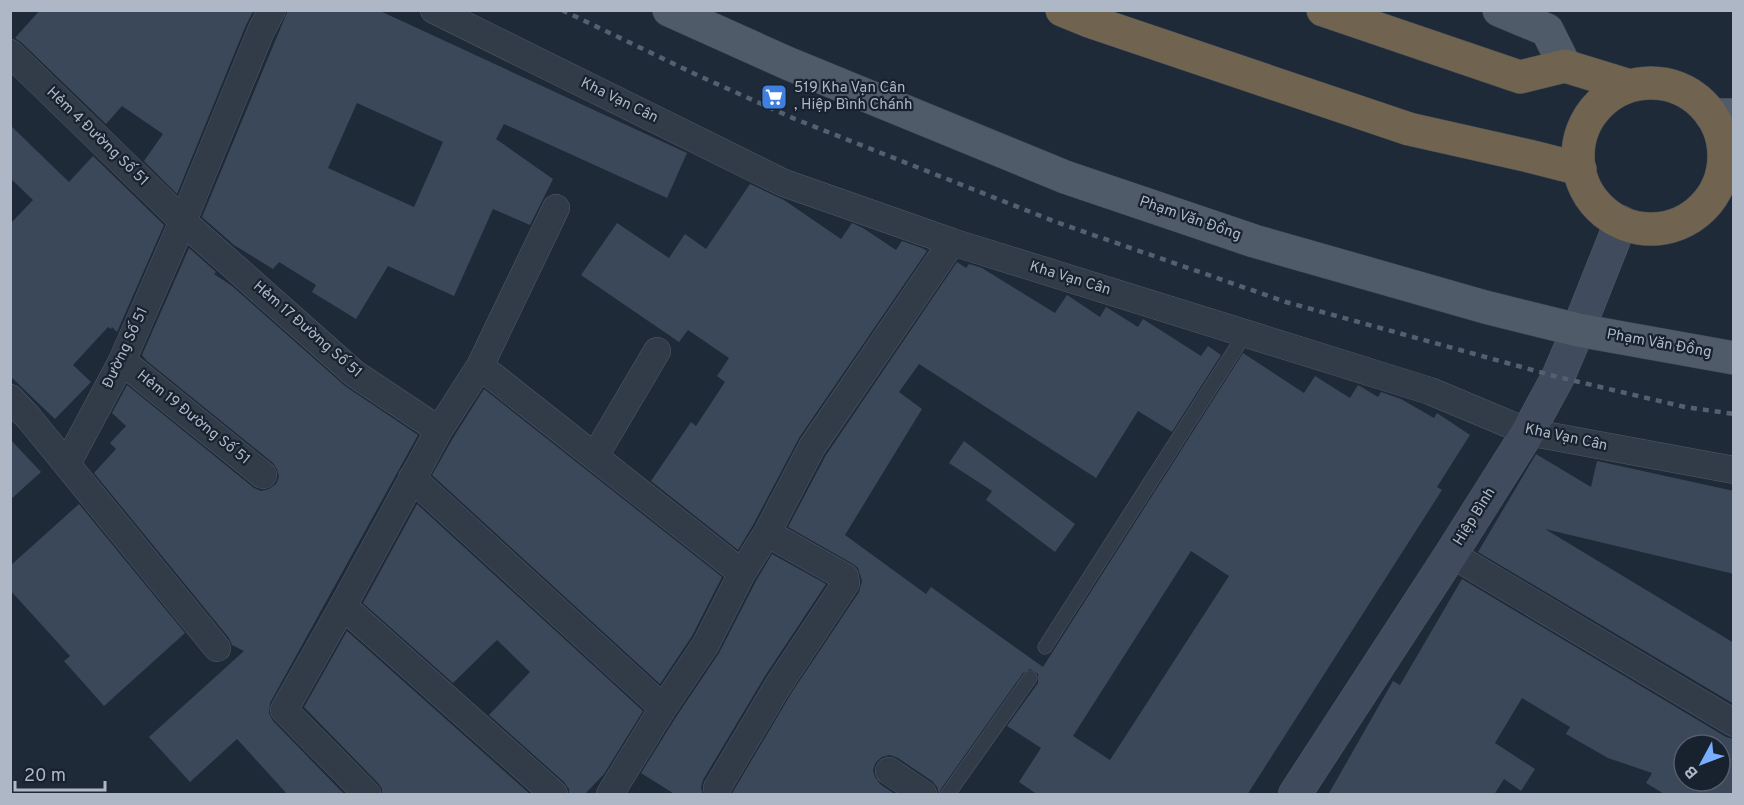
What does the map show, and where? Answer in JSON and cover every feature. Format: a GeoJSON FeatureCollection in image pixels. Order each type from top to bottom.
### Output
{"type":"FeatureCollection","features":[{"type":"Feature","properties":{"kind":"highway"},"geometry":{"type":"LineString","coordinates":[[1062,10],[1409,129],[1580,169]]}},
{"type":"Feature","properties":{"kind":"highway"},"geometry":{"type":"LineString","coordinates":[[1323,10],[1520,77],[1565,66],[1629,87]]}},
{"type":"Feature","properties":{"kind":"highway"},"geometry":{"type":"LineString","coordinates":[[1644,83],[1674,87],[1694,97],[1725,128],[1720,206],[1667,227],[1653,229],[1640,228],[1621,222],[1608,214],[1590,197],[1584,184],[1579,157],[1580,143],[1586,123],[1602,102],[1629,87],[1644,83]]}},
{"type":"Feature","properties":{"kind":"main road","name":"Phạm Văn Đồng"},"geometry":{"type":"LineString","coordinates":[[669,10],[787,63],[1065,177],[1254,241],[1485,307],[1578,330],[1734,358]]}},
{"type":"Feature","properties":{"kind":"main road"},"geometry":{"type":"LineString","coordinates":[[1499,10],[1547,30],[1565,66]]}},
{"type":"Feature","properties":{"kind":"main road","name":"Hiệp Bình"},"geometry":{"type":"LineString","coordinates":[[1296,795],[1528,432],[1558,377],[1621,222]]}},
{"type":"Feature","properties":{"kind":"street","name":"Đường Số 51"},"geometry":{"type":"LineString","coordinates":[[67,464],[122,361],[261,31],[272,10]]}},
{"type":"Feature","properties":{"kind":"street","name":"Kha Vạn Cân"},"geometry":{"type":"LineString","coordinates":[[434,10],[784,183],[952,242],[1430,391],[1528,432],[1734,470]]}},
{"type":"Feature","properties":{"kind":"street","name":"Hẻm 4 Đường Số 51"},"geometry":{"type":"LineString","coordinates":[[10,53],[183,220]]}},
{"type":"Feature","properties":{"kind":"street"},"geometry":{"type":"LineString","coordinates":[[367,795],[284,710],[439,430],[480,366],[556,208]]}},
{"type":"Feature","properties":{"kind":"street","name":"Hẻm 17 Đường Số 51"},"geometry":{"type":"LineString","coordinates":[[183,220],[355,374],[439,430]]}},
{"type":"Feature","properties":{"kind":"street"},"geometry":{"type":"LineString","coordinates":[[610,795],[663,708],[706,644],[742,573],[768,533],[812,447],[952,242]]}},
{"type":"Feature","properties":{"kind":"street"},"geometry":{"type":"LineString","coordinates":[[595,456],[657,351]]}},
{"type":"Feature","properties":{"kind":"street","name":"Hẻm 19 Đường Số 51"},"geometry":{"type":"LineString","coordinates":[[122,361],[263,475]]}},
{"type":"Feature","properties":{"kind":"street"},"geometry":{"type":"LineString","coordinates":[[480,366],[742,573]]}},
{"type":"Feature","properties":{"kind":"street"},"geometry":{"type":"LineString","coordinates":[[16,416],[67,464],[217,648]]}},
{"type":"Feature","properties":{"kind":"street"},"geometry":{"type":"LineString","coordinates":[[412,478],[663,708]]}},
{"type":"Feature","properties":{"kind":"street"},"geometry":{"type":"LineString","coordinates":[[717,789],[778,684],[846,579],[768,533]]}},
{"type":"Feature","properties":{"kind":"street"},"geometry":{"type":"LineString","coordinates":[[1451,554],[1734,723]]}},
{"type":"Feature","properties":{"kind":"street"},"geometry":{"type":"LineString","coordinates":[[343,606],[554,795]]}},
{"type":"Feature","properties":{"kind":"street"},"geometry":{"type":"LineString","coordinates":[[889,771],[923,795]]}},
{"type":"Feature","properties":{"kind":"lane"},"geometry":{"type":"LineString","coordinates":[[1044,647],[1245,334]]}},
{"type":"Feature","properties":{"kind":"lane"},"geometry":{"type":"LineString","coordinates":[[948,795],[1030,678]]}},
{"type":"Feature","properties":{"kind":"building"},"geometry":{"type":"Polygon","coordinates":[[[40,10],[254,10],[177,194],[144,161],[163,134],[122,106],[106,124],[15,38],[40,10]]]}},
{"type":"Feature","properties":{"kind":"building"},"geometry":{"type":"Polygon","coordinates":[[[288,10],[378,10],[687,153],[667,198],[504,124],[496,139],[553,179],[530,225],[493,209],[454,296],[388,266],[356,319],[312,292],[316,285],[279,262],[273,269],[234,245],[202,217],[288,10]],[[357,103],[328,168],[414,207],[443,142],[357,103]]]}},
{"type":"Feature","properties":{"kind":"building"},"geometry":{"type":"Polygon","coordinates":[[[10,125],[69,182],[93,156],[164,225],[117,332],[112,327],[111,329],[108,327],[73,365],[91,382],[55,419],[10,376],[10,224],[33,200],[10,178],[10,125]]]}},
{"type":"Feature","properties":{"kind":"building"},"geometry":{"type":"Polygon","coordinates":[[[750,184],[784,200],[841,239],[852,223],[896,250],[902,241],[927,251],[799,438],[738,550],[651,481],[691,422],[696,426],[725,382],[717,376],[729,358],[688,330],[679,342],[581,275],[617,223],[669,258],[685,234],[706,249],[750,184]]]}},
{"type":"Feature","properties":{"kind":"building"},"geometry":{"type":"Polygon","coordinates":[[[189,248],[216,272],[214,274],[232,286],[345,386],[418,435],[270,703],[269,713],[273,721],[345,795],[288,795],[237,739],[190,782],[149,737],[244,651],[232,645],[229,638],[94,473],[116,449],[110,443],[126,426],[112,413],[127,385],[254,488],[261,491],[269,489],[276,484],[279,477],[273,463],[142,355],[189,248]]]}},
{"type":"Feature","properties":{"kind":"building"},"geometry":{"type":"Polygon","coordinates":[[[957,262],[966,268],[969,264],[982,268],[1055,313],[1067,295],[1100,317],[1106,307],[1138,327],[1143,319],[1201,356],[1208,346],[1221,355],[1172,432],[1138,411],[1096,478],[919,364],[899,392],[922,409],[845,535],[926,594],[931,587],[1043,667],[1243,353],[1304,393],[1315,376],[1350,398],[1358,385],[1378,397],[1381,392],[1401,399],[1434,418],[1437,413],[1470,435],[1437,487],[1442,490],[1247,795],[1038,795],[1019,782],[1041,748],[1007,726],[1038,683],[1038,674],[1030,669],[1023,673],[939,795],[932,781],[890,755],[876,762],[873,770],[880,784],[896,795],[731,795],[792,692],[859,592],[862,581],[858,568],[788,527],[826,455],[957,262]],[[1191,551],[1073,736],[1110,760],[1229,576],[1191,551]]]}},
{"type":"Feature","properties":{"kind":"building"},"geometry":{"type":"Polygon","coordinates":[[[484,389],[722,577],[692,636],[660,684],[432,475],[484,389]]]}},
{"type":"Feature","properties":{"kind":"building"},"geometry":{"type":"Polygon","coordinates":[[[10,439],[41,472],[10,500],[10,439]]]}},
{"type":"Feature","properties":{"kind":"building"},"geometry":{"type":"Polygon","coordinates":[[[964,441],[1075,524],[1055,552],[986,500],[992,491],[949,463],[964,441]]]}},
{"type":"Feature","properties":{"kind":"building"},"geometry":{"type":"Polygon","coordinates":[[[1536,454],[1591,487],[1597,461],[1734,491],[1734,574],[1545,529],[1734,643],[1734,704],[1478,552],[1536,454]]]}},
{"type":"Feature","properties":{"kind":"building"},"geometry":{"type":"Polygon","coordinates":[[[79,504],[185,633],[104,706],[64,661],[70,656],[10,590],[10,566],[79,504]]]}},
{"type":"Feature","properties":{"kind":"building"},"geometry":{"type":"Polygon","coordinates":[[[417,504],[643,711],[604,774],[584,795],[569,795],[569,789],[564,782],[489,715],[530,672],[497,640],[453,683],[363,603],[417,504]]]}},
{"type":"Feature","properties":{"kind":"building"},"geometry":{"type":"Polygon","coordinates":[[[772,554],[826,584],[765,676],[703,780],[701,787],[703,795],[676,795],[641,773],[719,653],[772,554]]]}},
{"type":"Feature","properties":{"kind":"building"},"geometry":{"type":"Polygon","coordinates":[[[1462,579],[1719,733],[1672,733],[1672,793],[1732,793],[1732,738],[1734,739],[1734,795],[1666,795],[1646,783],[1652,773],[1608,758],[1566,734],[1570,727],[1522,698],[1495,743],[1535,769],[1521,791],[1504,779],[1494,795],[1328,795],[1393,681],[1400,685],[1462,579]]]}},
{"type":"Feature","properties":{"kind":"building"},"geometry":{"type":"Polygon","coordinates":[[[347,631],[531,795],[382,795],[382,789],[378,783],[304,707],[347,631]]]}},
{"type":"Feature","properties":{"kind":"railway"},"geometry":{"type":"LineString","coordinates":[[562,10],[795,119],[1056,222],[1286,302],[1558,377],[1685,407],[1734,414]]}},
{"type":"Feature","properties":{"kind":"place","name":"519 Kha Vạn Cân , Hiệp Bình Chánh"},"geometry":{"type":"Point","coordinates":[774,97]}}]}
